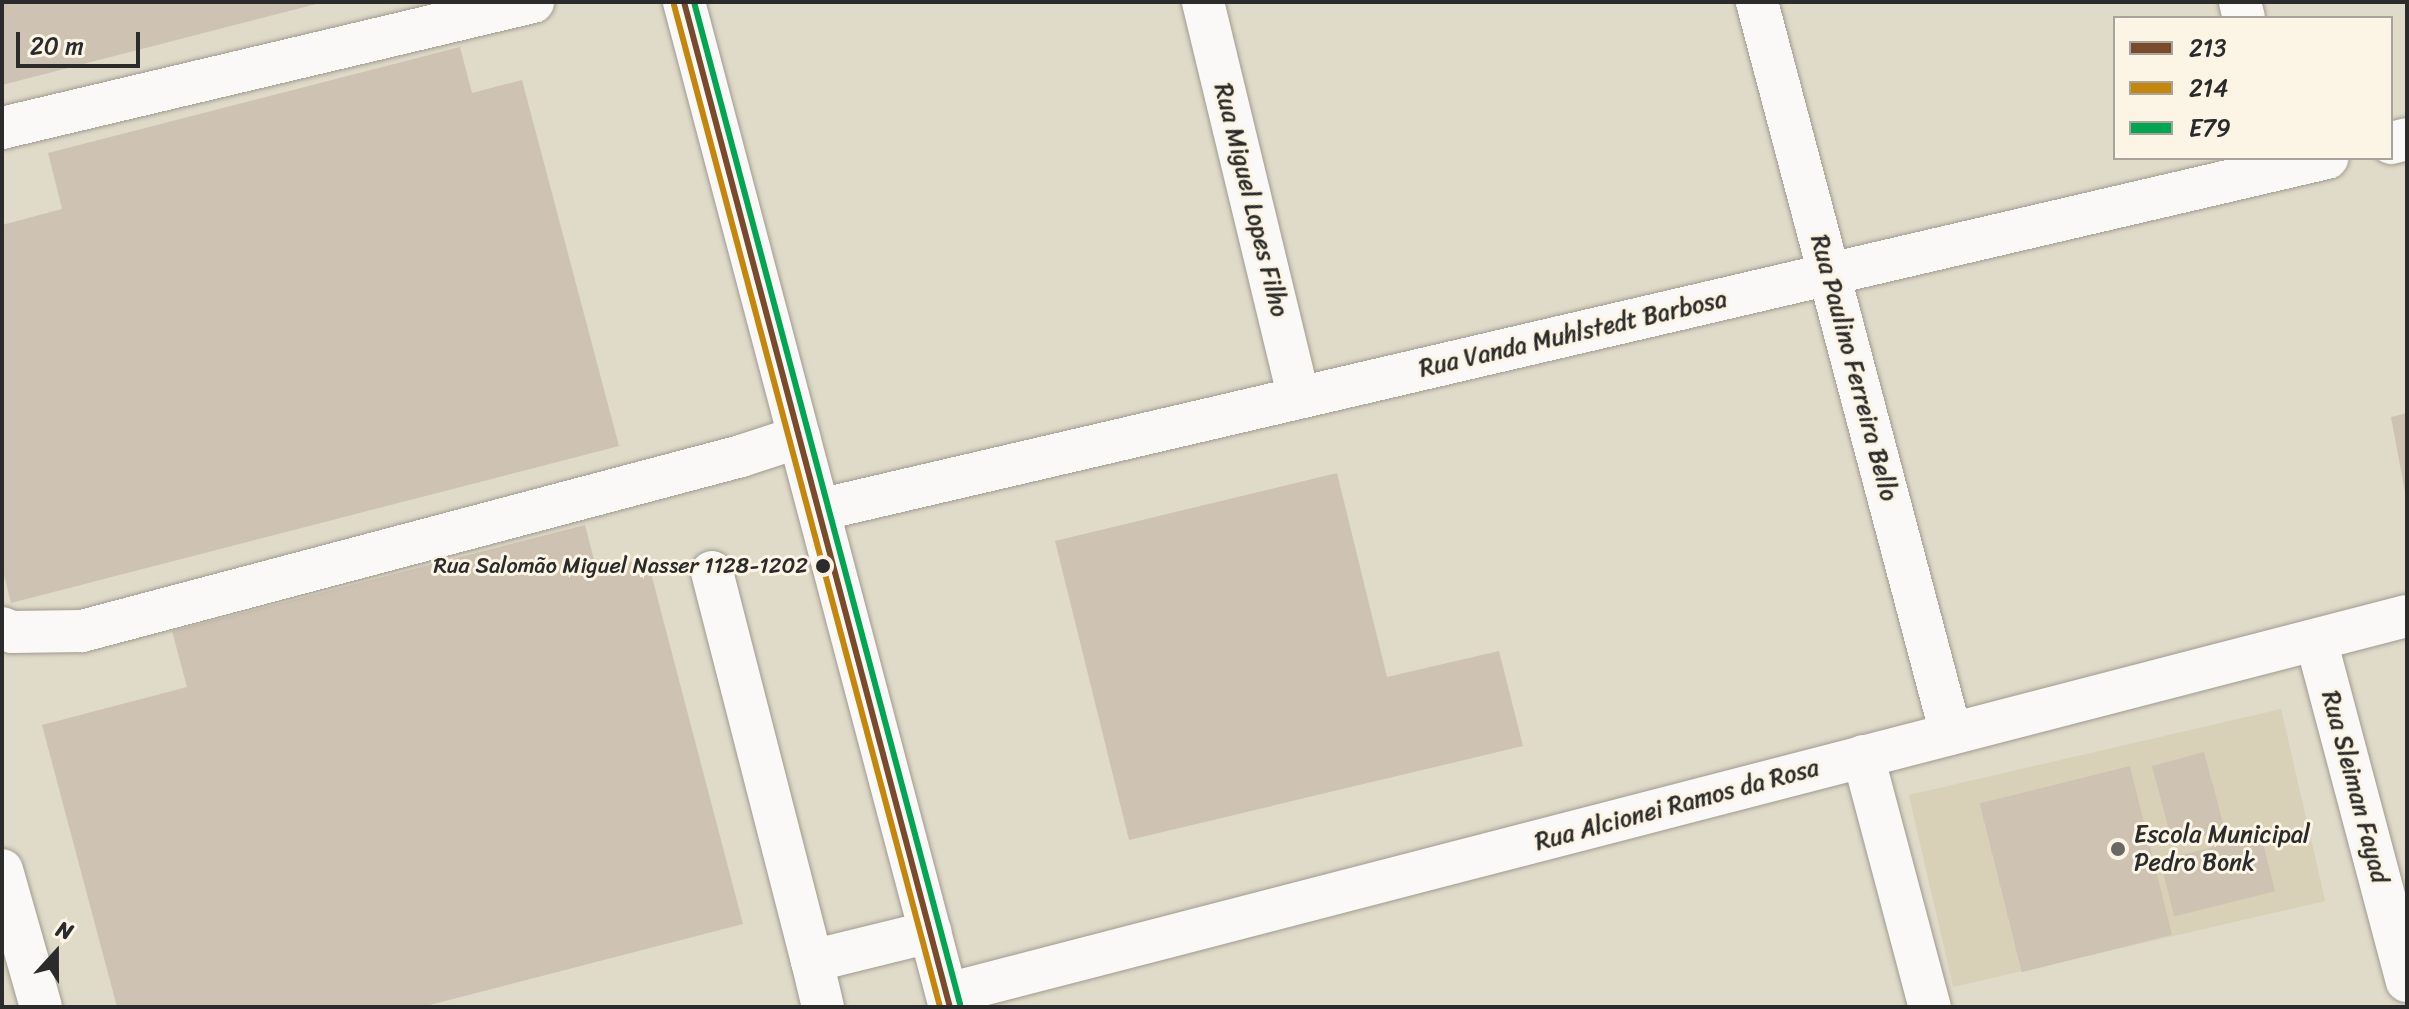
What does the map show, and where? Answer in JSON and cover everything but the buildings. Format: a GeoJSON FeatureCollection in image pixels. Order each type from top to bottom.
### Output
{"type":"FeatureCollection","features":[{"type":"Feature","properties":{"kind":"street"},"geometry":{"type":"LineString","coordinates":[[2,128],[533,2]]}},
{"type":"Feature","properties":{"kind":"street"},"geometry":{"type":"LineString","coordinates":[[684,2],[948,1000]]}},
{"type":"Feature","properties":{"kind":"street","name":"Rua Miguel Lopes Filho"},"geometry":{"type":"LineString","coordinates":[[1203,2],[1299,398]]}},
{"type":"Feature","properties":{"kind":"street","name":"Rua Paulino Ferreira Bello"},"geometry":{"type":"LineString","coordinates":[[1757,2],[1951,734]]}},
{"type":"Feature","properties":{"kind":"street","name":"Rua Vanda Muhlstedt Barbosa"},"geometry":{"type":"LineString","coordinates":[[819,510],[1829,274],[2279,164],[2311,160]]}},
{"type":"Feature","properties":{"kind":"street"},"geometry":{"type":"LineString","coordinates":[[2,628],[12,632],[82,631],[741,456],[799,437]]}},
{"type":"Feature","properties":{"kind":"street"},"geometry":{"type":"LineString","coordinates":[[712,572],[823,1007]]}},
{"type":"Feature","properties":{"kind":"street","name":"Rua Alcionei Ramos da Rosa"},"geometry":{"type":"LineString","coordinates":[[948,1000],[1863,756],[2407,616]]}},
{"type":"Feature","properties":{"kind":"street","name":"Rua Sleiman Fayad"},"geometry":{"type":"LineString","coordinates":[[2316,640],[2407,981]]}},
{"type":"Feature","properties":{"kind":"street"},"geometry":{"type":"LineString","coordinates":[[1863,756],[1930,1007]]}},
{"type":"Feature","properties":{"kind":"street"},"geometry":{"type":"LineString","coordinates":[[2,870],[41,1007]]}},
{"type":"Feature","properties":{"kind":"street"},"geometry":{"type":"LineString","coordinates":[[812,961],[930,932]]}},
{"type":"Feature","properties":{"kind":"shaded area","name":"Escola Municipal Pedro Bonk"},"geometry":{"type":"Polygon","coordinates":[[[2281,709],[2325,901],[1953,987],[1909,795],[2281,709]]]}},
{"type":"Feature","properties":{"kind":"transit line","name":"213"},"geometry":{"type":"LineString","coordinates":[[684,2],[950,1007]]}},
{"type":"Feature","properties":{"kind":"transit line","name":"E79"},"geometry":{"type":"LineString","coordinates":[[694,2],[960,1004]]}},
{"type":"Feature","properties":{"kind":"transit line","name":"214"},"geometry":{"type":"LineString","coordinates":[[674,5],[940,1007]]}},
{"type":"Feature","properties":{"kind":"place","name":"Rua Salomão Miguel Nasser 1128-1202"},"geometry":{"type":"Point","coordinates":[823,566]}},
{"type":"Feature","properties":{"kind":"place","name":"Escola Municipal Pedro Bonk"},"geometry":{"type":"Point","coordinates":[2118,849]}}]}
